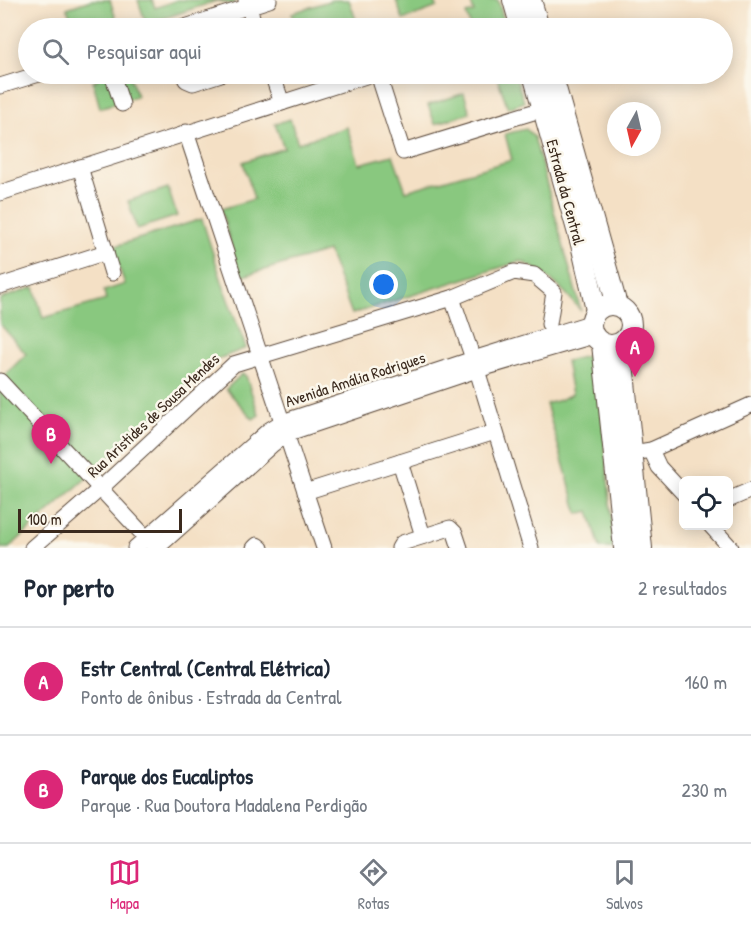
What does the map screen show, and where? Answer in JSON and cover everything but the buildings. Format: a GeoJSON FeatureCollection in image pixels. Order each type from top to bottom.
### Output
{"type":"FeatureCollection","features":[{"type":"Feature","properties":{"kind":"main road"},"geometry":{"type":"LineString","coordinates":[[513,0],[523,18]]}},
{"type":"Feature","properties":{"kind":"main road"},"geometry":{"type":"LineString","coordinates":[[529,18],[531,0]]}},
{"type":"Feature","properties":{"kind":"main road","name":"Estrada da Central"},"geometry":{"type":"LineString","coordinates":[[536,84],[580,244],[633,452],[637,547]]}},
{"type":"Feature","properties":{"kind":"main road","name":"Estrada da Central"},"geometry":{"type":"LineString","coordinates":[[555,84],[616,305]]}},
{"type":"Feature","properties":{"kind":"main road"},"geometry":{"type":"LineString","coordinates":[[616,305],[628,314],[631,320],[630,333],[626,339],[601,331],[602,306],[616,305]]}},
{"type":"Feature","properties":{"kind":"street"},"geometry":{"type":"LineString","coordinates":[[221,18],[247,3],[269,0]]}},
{"type":"Feature","properties":{"kind":"street"},"geometry":{"type":"LineString","coordinates":[[247,3],[252,18]]}},
{"type":"Feature","properties":{"kind":"street"},"geometry":{"type":"LineString","coordinates":[[0,86],[18,80]]}},
{"type":"Feature","properties":{"kind":"street"},"geometry":{"type":"LineString","coordinates":[[115,84],[122,104]]}},
{"type":"Feature","properties":{"kind":"street"},"geometry":{"type":"LineString","coordinates":[[275,84],[282,103]]}},
{"type":"Feature","properties":{"kind":"street"},"geometry":{"type":"LineString","coordinates":[[0,193],[341,84]]}},
{"type":"Feature","properties":{"kind":"street"},"geometry":{"type":"LineString","coordinates":[[381,84],[403,152],[543,109]]}},
{"type":"Feature","properties":{"kind":"street"},"geometry":{"type":"LineString","coordinates":[[186,132],[324,548]]}},
{"type":"Feature","properties":{"kind":"street"},"geometry":{"type":"LineString","coordinates":[[80,166],[112,273]]}},
{"type":"Feature","properties":{"kind":"street"},"geometry":{"type":"LineString","coordinates":[[0,286],[106,252]]}},
{"type":"Feature","properties":{"kind":"street","name":"Rua Aristides de Sousa Mendes"},"geometry":{"type":"LineString","coordinates":[[32,548],[101,488],[234,364],[452,298],[514,272],[534,275],[554,292],[549,324]]}},
{"type":"Feature","properties":{"kind":"street"},"geometry":{"type":"LineString","coordinates":[[452,298],[531,548]]}},
{"type":"Feature","properties":{"kind":"street","name":"Avenida Amália Rodrigues"},"geometry":{"type":"LineString","coordinates":[[135,548],[154,544],[269,430],[284,428],[475,365],[601,331]]}},
{"type":"Feature","properties":{"kind":"street"},"geometry":{"type":"LineString","coordinates":[[0,381],[154,544]]}},
{"type":"Feature","properties":{"kind":"street"},"geometry":{"type":"LineString","coordinates":[[633,452],[751,405]]}},
{"type":"Feature","properties":{"kind":"street"},"geometry":{"type":"LineString","coordinates":[[305,492],[495,432]]}},
{"type":"Feature","properties":{"kind":"street"},"geometry":{"type":"LineString","coordinates":[[633,452],[659,466],[679,488]]}},
{"type":"Feature","properties":{"kind":"street"},"geometry":{"type":"LineString","coordinates":[[400,462],[423,536]]}},
{"type":"Feature","properties":{"kind":"street"},"geometry":{"type":"LineString","coordinates":[[733,498],[751,490]]}},
{"type":"Feature","properties":{"kind":"street"},"geometry":{"type":"LineString","coordinates":[[399,548],[402,543],[450,528],[455,533],[460,548]]}},
{"type":"Feature","properties":{"kind":"street"},"geometry":{"type":"LineString","coordinates":[[715,530],[731,548]]}},
{"type":"Feature","properties":{"kind":"street"},"geometry":{"type":"LineString","coordinates":[[254,548],[257,545],[261,548]]}},
{"type":"Feature","properties":{"kind":"green space"},"geometry":{"type":"Polygon","coordinates":[[[91,0],[110,0],[116,18],[70,18],[67,8],[91,0]]]}},
{"type":"Feature","properties":{"kind":"green space"},"geometry":{"type":"Polygon","coordinates":[[[138,0],[152,0],[155,8],[177,0],[235,0],[233,4],[216,1],[164,18],[144,18],[138,0]]]}},
{"type":"Feature","properties":{"kind":"green space"},"geometry":{"type":"Polygon","coordinates":[[[332,0],[349,0],[355,18],[294,18],[292,13],[332,0]]]}},
{"type":"Feature","properties":{"kind":"green space"},"geometry":{"type":"Polygon","coordinates":[[[396,0],[434,0],[437,7],[402,18],[396,0]]]}},
{"type":"Feature","properties":{"kind":"green space"},"geometry":{"type":"Polygon","coordinates":[[[470,0],[498,0],[503,18],[467,18],[466,14],[474,12],[470,0]]]}},
{"type":"Feature","properties":{"kind":"green space"},"geometry":{"type":"Polygon","coordinates":[[[94,84],[133,84],[137,96],[100,108],[94,84]]]}},
{"type":"Feature","properties":{"kind":"green space"},"geometry":{"type":"Polygon","coordinates":[[[500,84],[518,84],[524,102],[508,108],[500,84]]]}},
{"type":"Feature","properties":{"kind":"green space"},"geometry":{"type":"Polygon","coordinates":[[[464,93],[470,113],[435,124],[428,105],[464,93]]]}},
{"type":"Feature","properties":{"kind":"green space"},"geometry":{"type":"Polygon","coordinates":[[[290,119],[298,143],[347,127],[359,164],[393,155],[406,191],[512,160],[505,134],[526,129],[534,137],[581,311],[554,282],[521,261],[352,314],[328,251],[240,277],[221,209],[254,199],[243,162],[284,148],[275,124],[290,119]]]}},
{"type":"Feature","properties":{"kind":"green space"},"geometry":{"type":"Polygon","coordinates":[[[168,188],[177,216],[137,229],[128,201],[168,188]]]}},
{"type":"Feature","properties":{"kind":"green space"},"geometry":{"type":"Polygon","coordinates":[[[202,219],[246,348],[218,359],[9,548],[0,548],[0,380],[26,354],[0,324],[0,299],[34,287],[43,318],[106,300],[104,291],[125,284],[112,247],[202,219]]]}},
{"type":"Feature","properties":{"kind":"green space"},"geometry":{"type":"Polygon","coordinates":[[[591,355],[597,360],[614,544],[612,548],[600,548],[589,511],[578,514],[546,404],[572,394],[566,361],[591,355]]]}},
{"type":"Feature","properties":{"kind":"green space"},"geometry":{"type":"Polygon","coordinates":[[[242,374],[246,376],[259,415],[253,419],[226,389],[242,374]]]}},
{"type":"Feature","properties":{"kind":"place","name":"Estr Central (Central Elétrica)"},"geometry":{"type":"Point","coordinates":[635,377]}},
{"type":"Feature","properties":{"kind":"place","name":"Parque dos Eucaliptos"},"geometry":{"type":"Point","coordinates":[51,464]}}]}
